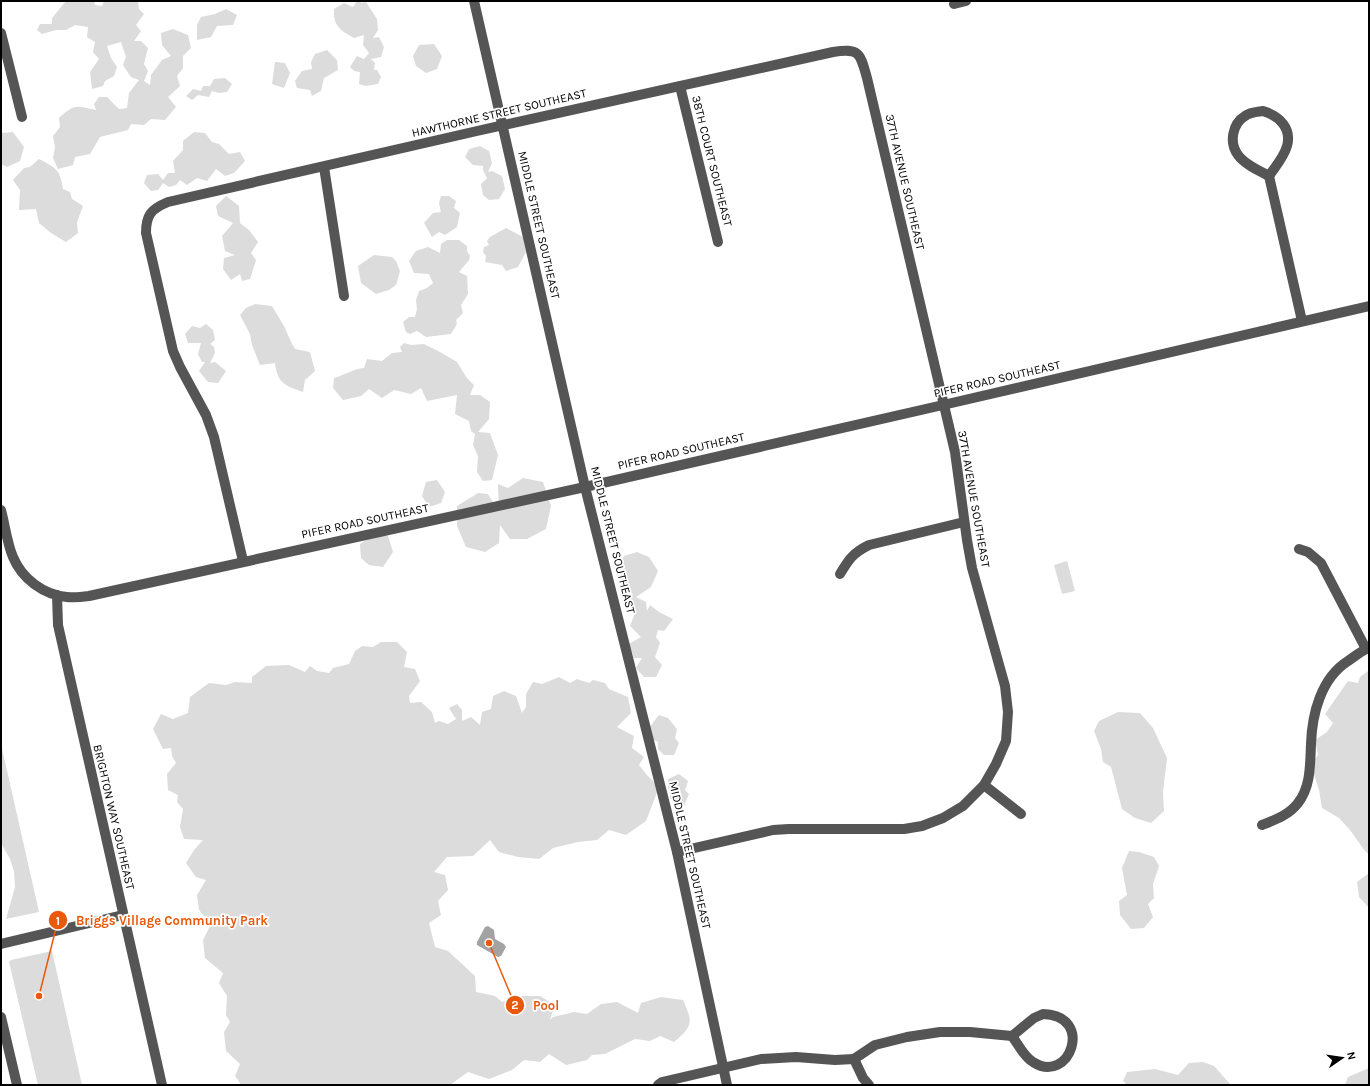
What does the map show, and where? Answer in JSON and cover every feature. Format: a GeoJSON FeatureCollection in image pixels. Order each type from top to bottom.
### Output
{"type":"FeatureCollection","features":[{"type":"Feature","properties":{"kind":"street","name":"MIDDLE STREET SOUTHEAST"},"geometry":{"type":"LineString","coordinates":[[474,1],[585,487],[677,852],[727,1085]]}},
{"type":"Feature","properties":{"kind":"street"},"geometry":{"type":"LineString","coordinates":[[954,4],[966,1]]}},
{"type":"Feature","properties":{"kind":"street"},"geometry":{"type":"LineString","coordinates":[[1,33],[22,117]]}},
{"type":"Feature","properties":{"kind":"street","name":"HAWTHORNE STREET SOUTHEAST"},"geometry":{"type":"LineString","coordinates":[[243,561],[214,437],[206,415],[180,367],[174,351],[146,233],[146,222],[151,212],[158,206],[168,202],[503,125],[833,52],[852,50],[856,52]]}},
{"type":"Feature","properties":{"kind":"street","name":"37TH AVENUE SOUTHEAST"},"geometry":{"type":"LineString","coordinates":[[677,852],[778,830],[904,829],[922,826],[943,818],[963,806],[984,785],[996,764],[1006,741],[1008,712],[1005,686],[972,568],[964,522],[955,452],[867,78],[864,66],[856,52]]}},
{"type":"Feature","properties":{"kind":"street","name":"38TH COURT SOUTHEAST"},"geometry":{"type":"LineString","coordinates":[[680,86],[718,242]]}},
{"type":"Feature","properties":{"kind":"street"},"geometry":{"type":"LineString","coordinates":[[1269,176],[1244,162],[1234,147],[1233,134],[1238,122],[1253,112],[1263,111],[1276,116],[1285,127],[1288,136],[1287,146],[1269,176],[1302,321]]}},
{"type":"Feature","properties":{"kind":"street"},"geometry":{"type":"LineString","coordinates":[[324,167],[344,296]]}},
{"type":"Feature","properties":{"kind":"street","name":"PIFER ROAD SOUTHEAST"},"geometry":{"type":"LineString","coordinates":[[1,510],[13,557],[26,578],[36,586],[57,595],[68,597],[89,596],[585,487],[1369,306]]}},
{"type":"Feature","properties":{"kind":"street"},"geometry":{"type":"LineString","coordinates":[[840,574],[848,559],[857,551],[869,544],[964,522]]}},
{"type":"Feature","properties":{"kind":"street"},"geometry":{"type":"LineString","coordinates":[[1262,825],[1286,814],[1303,796],[1308,779],[1314,718],[1322,692],[1329,679],[1341,665],[1368,649],[1321,563],[1308,552],[1300,549]]}},
{"type":"Feature","properties":{"kind":"street","name":"BRIGHTON WAY SOUTHEAST"},"geometry":{"type":"LineString","coordinates":[[57,595],[58,625],[162,1085]]}},
{"type":"Feature","properties":{"kind":"street"},"geometry":{"type":"LineString","coordinates":[[984,785],[1021,814]]}},
{"type":"Feature","properties":{"kind":"street"},"geometry":{"type":"LineString","coordinates":[[1,944],[124,916]]}},
{"type":"Feature","properties":{"kind":"street"},"geometry":{"type":"LineString","coordinates":[[658,1085],[662,1082],[768,1059],[796,1057],[835,1060],[854,1059],[875,1045],[907,1037],[940,1032],[970,1032],[1012,1036],[1034,1018],[1043,1014],[1060,1018],[1067,1024],[1072,1036],[1072,1048],[1066,1058],[1056,1066],[1039,1066],[1026,1056],[1012,1036]]}},
{"type":"Feature","properties":{"kind":"street"},"geometry":{"type":"LineString","coordinates":[[1,1017],[17,1085]]}},
{"type":"Feature","properties":{"kind":"street"},"geometry":{"type":"LineString","coordinates":[[854,1059],[863,1078],[869,1085]]}},
{"type":"Feature","properties":{"kind":"shaded area"},"geometry":{"type":"Polygon","coordinates":[[[66,1],[94,1],[95,5],[102,6],[104,1],[138,1],[139,9],[144,14],[136,25],[141,31],[134,41],[141,41],[148,48],[144,64],[148,71],[144,81],[150,85],[151,75],[162,60],[171,56],[162,45],[161,33],[173,29],[188,35],[191,48],[183,56],[183,68],[177,76],[180,86],[168,97],[176,107],[165,120],[151,119],[144,125],[131,124],[128,130],[100,137],[90,154],[75,157],[73,165],[58,169],[53,158],[55,147],[53,136],[60,127],[59,118],[72,108],[76,107],[96,110],[94,104],[99,97],[107,97],[119,109],[127,108],[129,93],[139,80],[131,77],[123,65],[126,57],[121,42],[107,46],[111,58],[117,67],[114,76],[105,81],[103,86],[92,89],[90,72],[99,59],[93,52],[95,42],[87,37],[88,27],[75,25],[66,30],[56,30],[42,34],[37,30],[40,24],[52,24],[52,18],[66,1]]]}},
{"type":"Feature","properties":{"kind":"shaded area"},"geometry":{"type":"Polygon","coordinates":[[[357,1],[361,1],[361,3],[366,2],[377,19],[378,30],[373,38],[379,37],[384,47],[381,57],[371,59],[375,63],[374,70],[377,70],[381,77],[378,84],[366,86],[359,84],[360,72],[354,71],[350,67],[357,56],[364,59],[369,53],[363,45],[364,35],[354,38],[341,30],[336,24],[334,9],[344,3],[353,7],[357,1]]]}},
{"type":"Feature","properties":{"kind":"shaded area"},"geometry":{"type":"Polygon","coordinates":[[[226,9],[237,15],[233,25],[217,26],[211,37],[197,40],[197,25],[201,17],[215,14],[226,9]]]}},
{"type":"Feature","properties":{"kind":"shaded area"},"geometry":{"type":"Polygon","coordinates":[[[434,44],[442,56],[437,69],[426,73],[416,66],[413,56],[419,45],[434,44]]]}},
{"type":"Feature","properties":{"kind":"shaded area"},"geometry":{"type":"Polygon","coordinates":[[[327,50],[337,60],[338,70],[324,78],[321,91],[312,96],[310,90],[297,88],[295,81],[302,71],[312,69],[311,62],[315,54],[327,50]]]}},
{"type":"Feature","properties":{"kind":"shaded area"},"geometry":{"type":"Polygon","coordinates":[[[275,62],[285,63],[290,73],[284,88],[272,84],[275,62]]]}},
{"type":"Feature","properties":{"kind":"shaded area"},"geometry":{"type":"Polygon","coordinates":[[[225,78],[232,84],[227,92],[219,93],[212,91],[209,97],[198,95],[192,100],[186,96],[193,89],[201,91],[203,86],[210,86],[214,79],[225,78]]]}},
{"type":"Feature","properties":{"kind":"shaded area"},"geometry":{"type":"Polygon","coordinates":[[[13,132],[24,147],[20,161],[7,167],[1,164],[1,133],[13,132]]]}},
{"type":"Feature","properties":{"kind":"shaded area"},"geometry":{"type":"Polygon","coordinates":[[[194,132],[205,133],[212,142],[219,144],[229,154],[240,152],[245,161],[234,173],[225,176],[216,169],[207,181],[197,178],[187,185],[180,180],[176,185],[169,187],[163,183],[158,190],[151,191],[144,183],[147,175],[158,174],[163,180],[168,173],[175,173],[173,161],[183,150],[183,141],[194,132]]]}},
{"type":"Feature","properties":{"kind":"shaded area"},"geometry":{"type":"Polygon","coordinates":[[[480,146],[489,151],[492,163],[488,172],[492,171],[502,176],[505,189],[499,199],[489,200],[483,195],[481,184],[487,178],[483,170],[483,166],[473,165],[465,157],[469,149],[480,146]]]}},
{"type":"Feature","properties":{"kind":"shaded area"},"geometry":{"type":"Polygon","coordinates":[[[39,159],[53,167],[59,173],[63,189],[70,192],[72,199],[83,206],[77,222],[78,233],[66,242],[51,233],[39,223],[36,209],[19,210],[20,190],[13,180],[24,168],[30,167],[39,159]]]}},
{"type":"Feature","properties":{"kind":"shaded area"},"geometry":{"type":"Polygon","coordinates":[[[226,196],[239,206],[240,223],[249,230],[258,242],[251,253],[256,260],[250,279],[242,281],[240,274],[231,280],[223,269],[224,258],[235,255],[225,251],[222,236],[233,223],[218,216],[216,206],[226,196]]]}},
{"type":"Feature","properties":{"kind":"shaded area"},"geometry":{"type":"Polygon","coordinates":[[[441,196],[449,196],[456,201],[454,208],[460,213],[457,227],[445,235],[439,232],[432,237],[424,223],[433,213],[441,212],[439,203],[441,196]]]}},
{"type":"Feature","properties":{"kind":"shaded area"},"geometry":{"type":"Polygon","coordinates":[[[506,228],[523,237],[526,252],[518,267],[506,271],[502,265],[485,262],[486,256],[483,252],[484,247],[489,245],[487,241],[490,237],[506,228]]]}},
{"type":"Feature","properties":{"kind":"shaded area"},"geometry":{"type":"Polygon","coordinates":[[[447,240],[459,240],[467,246],[467,251],[470,256],[469,260],[459,272],[467,276],[468,294],[461,305],[463,313],[456,320],[457,324],[451,334],[426,337],[417,331],[410,334],[406,332],[403,322],[409,317],[415,317],[417,309],[416,300],[419,291],[427,288],[433,283],[429,274],[414,273],[409,261],[416,251],[428,247],[440,253],[441,244],[447,240]]]}},
{"type":"Feature","properties":{"kind":"shaded area"},"geometry":{"type":"Polygon","coordinates":[[[374,255],[392,257],[396,261],[400,271],[396,285],[389,290],[376,294],[361,283],[358,266],[374,255]]]}},
{"type":"Feature","properties":{"kind":"shaded area"},"geometry":{"type":"Polygon","coordinates":[[[255,304],[272,306],[295,349],[310,352],[315,371],[305,380],[303,392],[283,383],[276,370],[275,363],[260,365],[252,345],[250,334],[240,315],[246,308],[255,304]]]}},
{"type":"Feature","properties":{"kind":"shaded area"},"geometry":{"type":"Polygon","coordinates":[[[206,324],[213,330],[215,340],[210,344],[214,347],[215,353],[210,363],[215,362],[226,371],[218,383],[208,382],[199,371],[205,362],[202,362],[198,354],[201,343],[188,343],[185,334],[192,326],[200,328],[206,324]]]}},
{"type":"Feature","properties":{"kind":"shaded area"},"geometry":{"type":"Polygon","coordinates":[[[404,343],[411,345],[424,344],[457,362],[467,378],[474,385],[470,395],[480,395],[490,402],[489,419],[478,432],[490,433],[498,455],[492,480],[483,481],[477,472],[478,456],[473,445],[475,434],[471,431],[469,421],[455,414],[457,395],[427,401],[421,388],[411,394],[394,390],[382,398],[369,389],[361,396],[343,400],[333,388],[334,378],[364,368],[367,359],[382,361],[392,353],[402,352],[400,347],[404,343]]]}},
{"type":"Feature","properties":{"kind":"shaded area"},"geometry":{"type":"Polygon","coordinates":[[[523,478],[543,482],[551,506],[546,529],[527,539],[510,539],[500,525],[499,543],[485,552],[466,547],[457,526],[457,506],[478,493],[488,494],[499,512],[498,484],[508,488],[523,478]]]}},
{"type":"Feature","properties":{"kind":"shaded area"},"geometry":{"type":"Polygon","coordinates":[[[437,480],[445,492],[441,503],[429,507],[422,496],[426,482],[437,480]]]}},
{"type":"Feature","properties":{"kind":"shaded area"},"geometry":{"type":"Polygon","coordinates":[[[373,536],[388,536],[393,552],[383,567],[369,565],[361,558],[360,544],[373,536]]]}},
{"type":"Feature","properties":{"kind":"shaded area"},"geometry":{"type":"Polygon","coordinates":[[[637,552],[649,557],[658,571],[651,587],[636,597],[646,602],[647,611],[650,605],[659,612],[673,619],[664,631],[658,630],[656,637],[660,643],[655,657],[662,665],[656,677],[644,677],[636,668],[642,658],[634,658],[629,644],[641,637],[630,626],[635,613],[626,605],[633,594],[621,587],[616,573],[624,556],[637,552]]]}},
{"type":"Feature","properties":{"kind":"shaded area"},"geometry":{"type":"Polygon","coordinates":[[[1067,561],[1075,591],[1062,594],[1054,565],[1067,561]]]}},
{"type":"Feature","properties":{"kind":"shaded area"},"geometry":{"type":"Polygon","coordinates":[[[381,642],[397,642],[407,652],[404,667],[415,669],[420,681],[409,696],[410,703],[421,702],[432,712],[435,723],[439,721],[448,724],[456,719],[449,708],[457,704],[462,710],[462,721],[471,717],[480,725],[482,712],[491,709],[493,696],[504,691],[516,696],[522,713],[526,707],[526,694],[533,682],[542,684],[559,677],[570,683],[577,679],[589,683],[593,680],[605,683],[609,689],[628,697],[631,713],[617,727],[634,736],[632,748],[644,757],[639,765],[659,787],[646,821],[626,835],[609,830],[597,840],[578,842],[553,848],[539,859],[518,857],[499,852],[490,840],[473,856],[447,857],[434,872],[445,875],[448,890],[438,901],[441,915],[429,923],[435,947],[448,951],[475,976],[476,992],[495,996],[502,1002],[518,996],[540,996],[555,1005],[550,1020],[553,1017],[574,1012],[587,1014],[601,1004],[617,1002],[638,1013],[641,1003],[661,997],[683,1000],[690,1019],[685,1032],[674,1042],[660,1036],[650,1041],[635,1039],[605,1054],[592,1055],[587,1060],[566,1065],[549,1054],[540,1062],[524,1060],[512,1070],[489,1079],[468,1072],[450,1085],[239,1085],[240,1083],[235,1076],[240,1064],[226,1051],[224,1032],[230,1022],[226,1015],[227,996],[219,983],[223,973],[205,958],[203,940],[211,924],[199,910],[197,895],[206,880],[196,877],[186,863],[194,850],[203,840],[184,839],[180,827],[183,809],[177,802],[178,795],[168,790],[167,774],[176,763],[172,756],[171,748],[163,749],[153,729],[161,714],[173,719],[188,713],[190,697],[209,683],[226,685],[235,682],[252,683],[252,677],[266,666],[289,665],[305,672],[310,666],[317,671],[329,673],[333,668],[349,664],[355,651],[362,646],[373,647],[381,642]]]}},
{"type":"Feature","properties":{"kind":"shaded area"},"geometry":{"type":"Polygon","coordinates":[[[1368,671],[1369,854],[1339,818],[1322,808],[1319,790],[1311,765],[1318,755],[1315,740],[1327,732],[1333,723],[1325,714],[1348,681],[1358,683],[1360,677],[1368,671]]]}},
{"type":"Feature","properties":{"kind":"shaded area"},"geometry":{"type":"Polygon","coordinates":[[[1118,712],[1140,713],[1153,728],[1167,758],[1163,792],[1164,811],[1151,823],[1135,818],[1122,809],[1111,767],[1103,762],[1101,749],[1094,731],[1099,721],[1118,712]]]}},
{"type":"Feature","properties":{"kind":"shaded area"},"geometry":{"type":"Polygon","coordinates":[[[659,715],[668,718],[677,729],[675,738],[679,743],[674,755],[664,755],[658,749],[658,742],[652,739],[649,728],[659,715]]]}},
{"type":"Feature","properties":{"kind":"shaded area"},"geometry":{"type":"Polygon","coordinates":[[[1,744],[39,912],[6,919],[15,887],[14,871],[10,859],[1,843],[1,744]]]}},
{"type":"Feature","properties":{"kind":"shaded area"},"geometry":{"type":"Polygon","coordinates":[[[679,774],[688,781],[685,790],[689,794],[684,806],[676,804],[670,798],[671,792],[668,788],[668,779],[679,774]]]}},
{"type":"Feature","properties":{"kind":"shaded area"},"geometry":{"type":"Polygon","coordinates":[[[1129,851],[1139,852],[1154,857],[1159,866],[1153,884],[1154,898],[1148,904],[1153,917],[1144,928],[1131,929],[1120,915],[1119,901],[1127,895],[1122,868],[1129,851]]]}},
{"type":"Feature","properties":{"kind":"shaded area"},"geometry":{"type":"Polygon","coordinates":[[[1369,873],[1369,908],[1359,897],[1357,882],[1369,873]]]}},
{"type":"Feature","properties":{"kind":"shaded area"},"geometry":{"type":"Polygon","coordinates":[[[488,926],[494,930],[495,939],[504,944],[506,947],[501,956],[498,957],[477,945],[477,942],[485,927],[488,926]]]}},
{"type":"Feature","properties":{"kind":"shaded area"},"geometry":{"type":"Polygon","coordinates":[[[52,951],[82,1085],[38,1085],[9,962],[11,960],[52,951]]]}},
{"type":"Feature","properties":{"kind":"shaded area"},"geometry":{"type":"Polygon","coordinates":[[[1203,1062],[1214,1066],[1231,1085],[1127,1085],[1123,1081],[1127,1072],[1155,1069],[1178,1075],[1189,1063],[1203,1062]]]}},
{"type":"Feature","properties":{"kind":"shaded area"},"geometry":{"type":"Polygon","coordinates":[[[1369,1068],[1369,1085],[1345,1085],[1348,1077],[1369,1068]]]}},
{"type":"Feature","properties":{"kind":"place","name":"Pool"},"geometry":{"type":"Point","coordinates":[489,943]}},
{"type":"Feature","properties":{"kind":"place","name":"Briggs Village Community Park"},"geometry":{"type":"Point","coordinates":[39,996]}}]}
